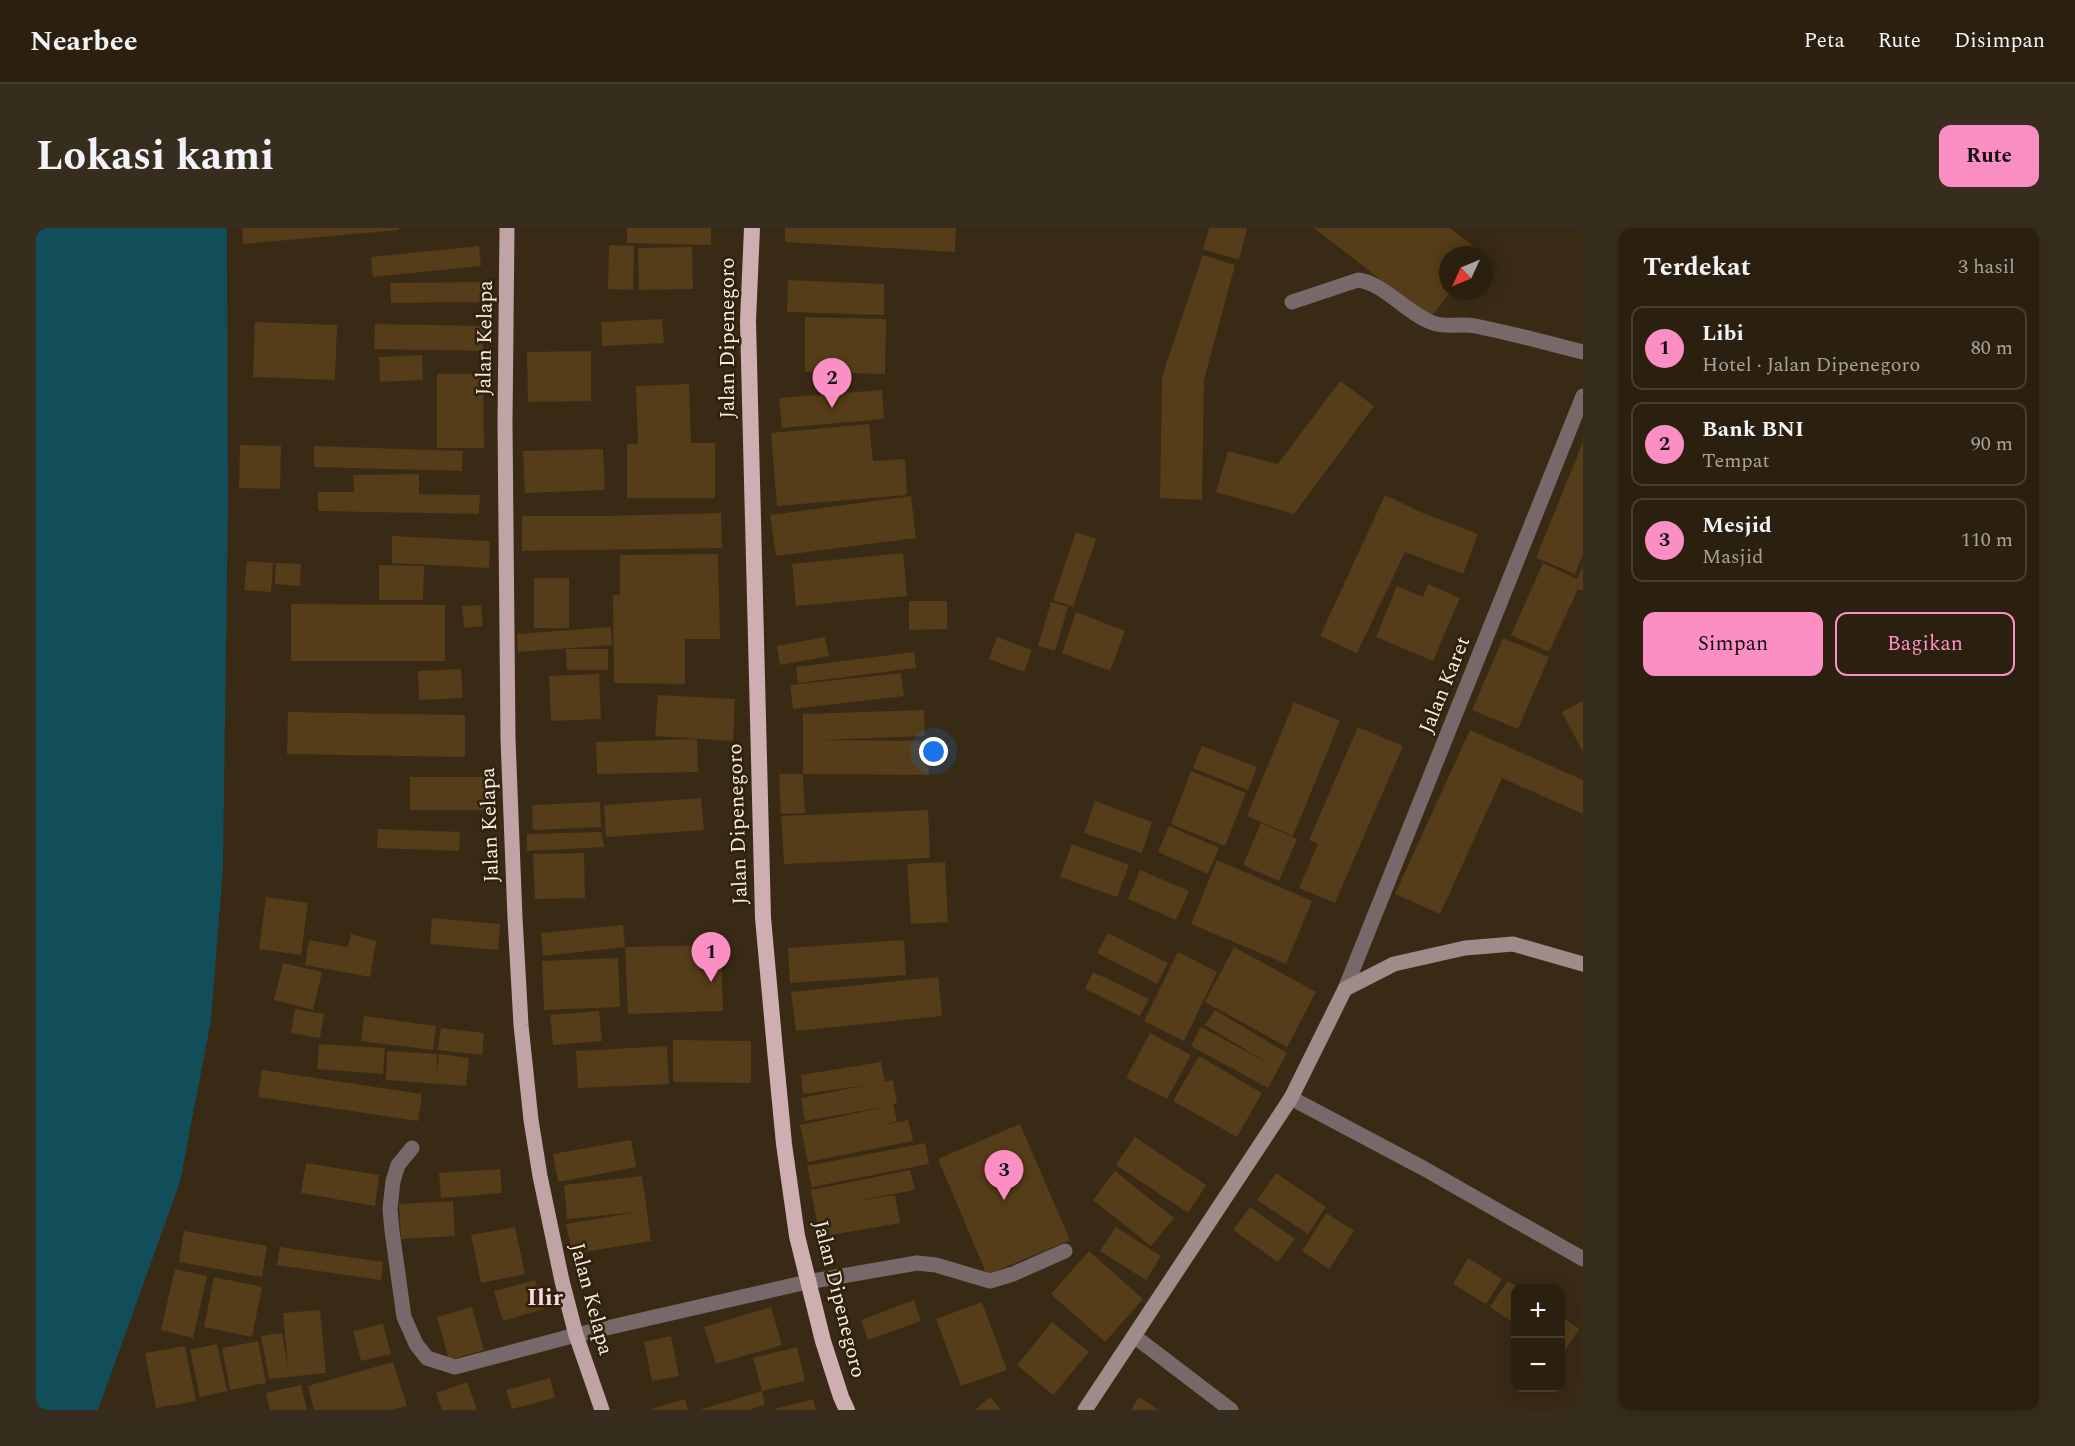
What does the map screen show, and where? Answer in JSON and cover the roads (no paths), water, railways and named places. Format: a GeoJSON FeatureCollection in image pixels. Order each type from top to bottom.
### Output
{"type":"FeatureCollection","features":[{"type":"Feature","properties":{"kind":"highway","name":"Jalan Dipenegoro"},"geometry":{"type":"LineString","coordinates":[[752,228],[748,321],[763,918],[784,1144],[797,1236],[823,1341],[847,1410]]}},
{"type":"Feature","properties":{"kind":"main road","name":"Jalan Kelapa"},"geometry":{"type":"LineString","coordinates":[[507,228],[505,423],[508,739],[519,989],[531,1120],[540,1176],[564,1292],[602,1410]]}},
{"type":"Feature","properties":{"kind":"main road"},"geometry":{"type":"LineString","coordinates":[[1085,1410],[1291,1098],[1345,989],[1394,964],[1465,948],[1513,944],[1583,964]]}},
{"type":"Feature","properties":{"kind":"street"},"geometry":{"type":"LineString","coordinates":[[1292,302],[1358,280],[1373,285],[1412,312],[1436,325],[1472,325],[1583,352]]}},
{"type":"Feature","properties":{"kind":"street","name":"Jalan Karet"},"geometry":{"type":"LineString","coordinates":[[1345,989],[1583,396]]}},
{"type":"Feature","properties":{"kind":"street"},"geometry":{"type":"LineString","coordinates":[[1291,1098],[1422,1168],[1583,1259]]}},
{"type":"Feature","properties":{"kind":"street"},"geometry":{"type":"LineString","coordinates":[[412,1148],[398,1165],[393,1181],[390,1209],[404,1317],[416,1344],[427,1358],[455,1366],[576,1335],[807,1282],[917,1263],[936,1265],[990,1281],[1065,1251]]}},
{"type":"Feature","properties":{"kind":"street"},"geometry":{"type":"LineString","coordinates":[[1134,1336],[1232,1410]]}},
{"type":"Feature","properties":{"kind":"water"},"geometry":{"type":"Polygon","coordinates":[[[36,228],[227,228],[228,507],[223,867],[211,1020],[180,1182],[98,1410],[36,1410],[36,228]]]}},
{"type":"Feature","properties":{"kind":"place","name":"Bank BNI"},"geometry":{"type":"Point","coordinates":[832,408]}},
{"type":"Feature","properties":{"kind":"place","name":"Libi"},"geometry":{"type":"Point","coordinates":[711,982]}},
{"type":"Feature","properties":{"kind":"place","name":"Mesjid"},"geometry":{"type":"Point","coordinates":[1004,1200]}},
{"type":"Feature","properties":{"kind":"district","name":"Ilir"},"geometry":{"type":"Point","coordinates":[545,1298]}}]}
